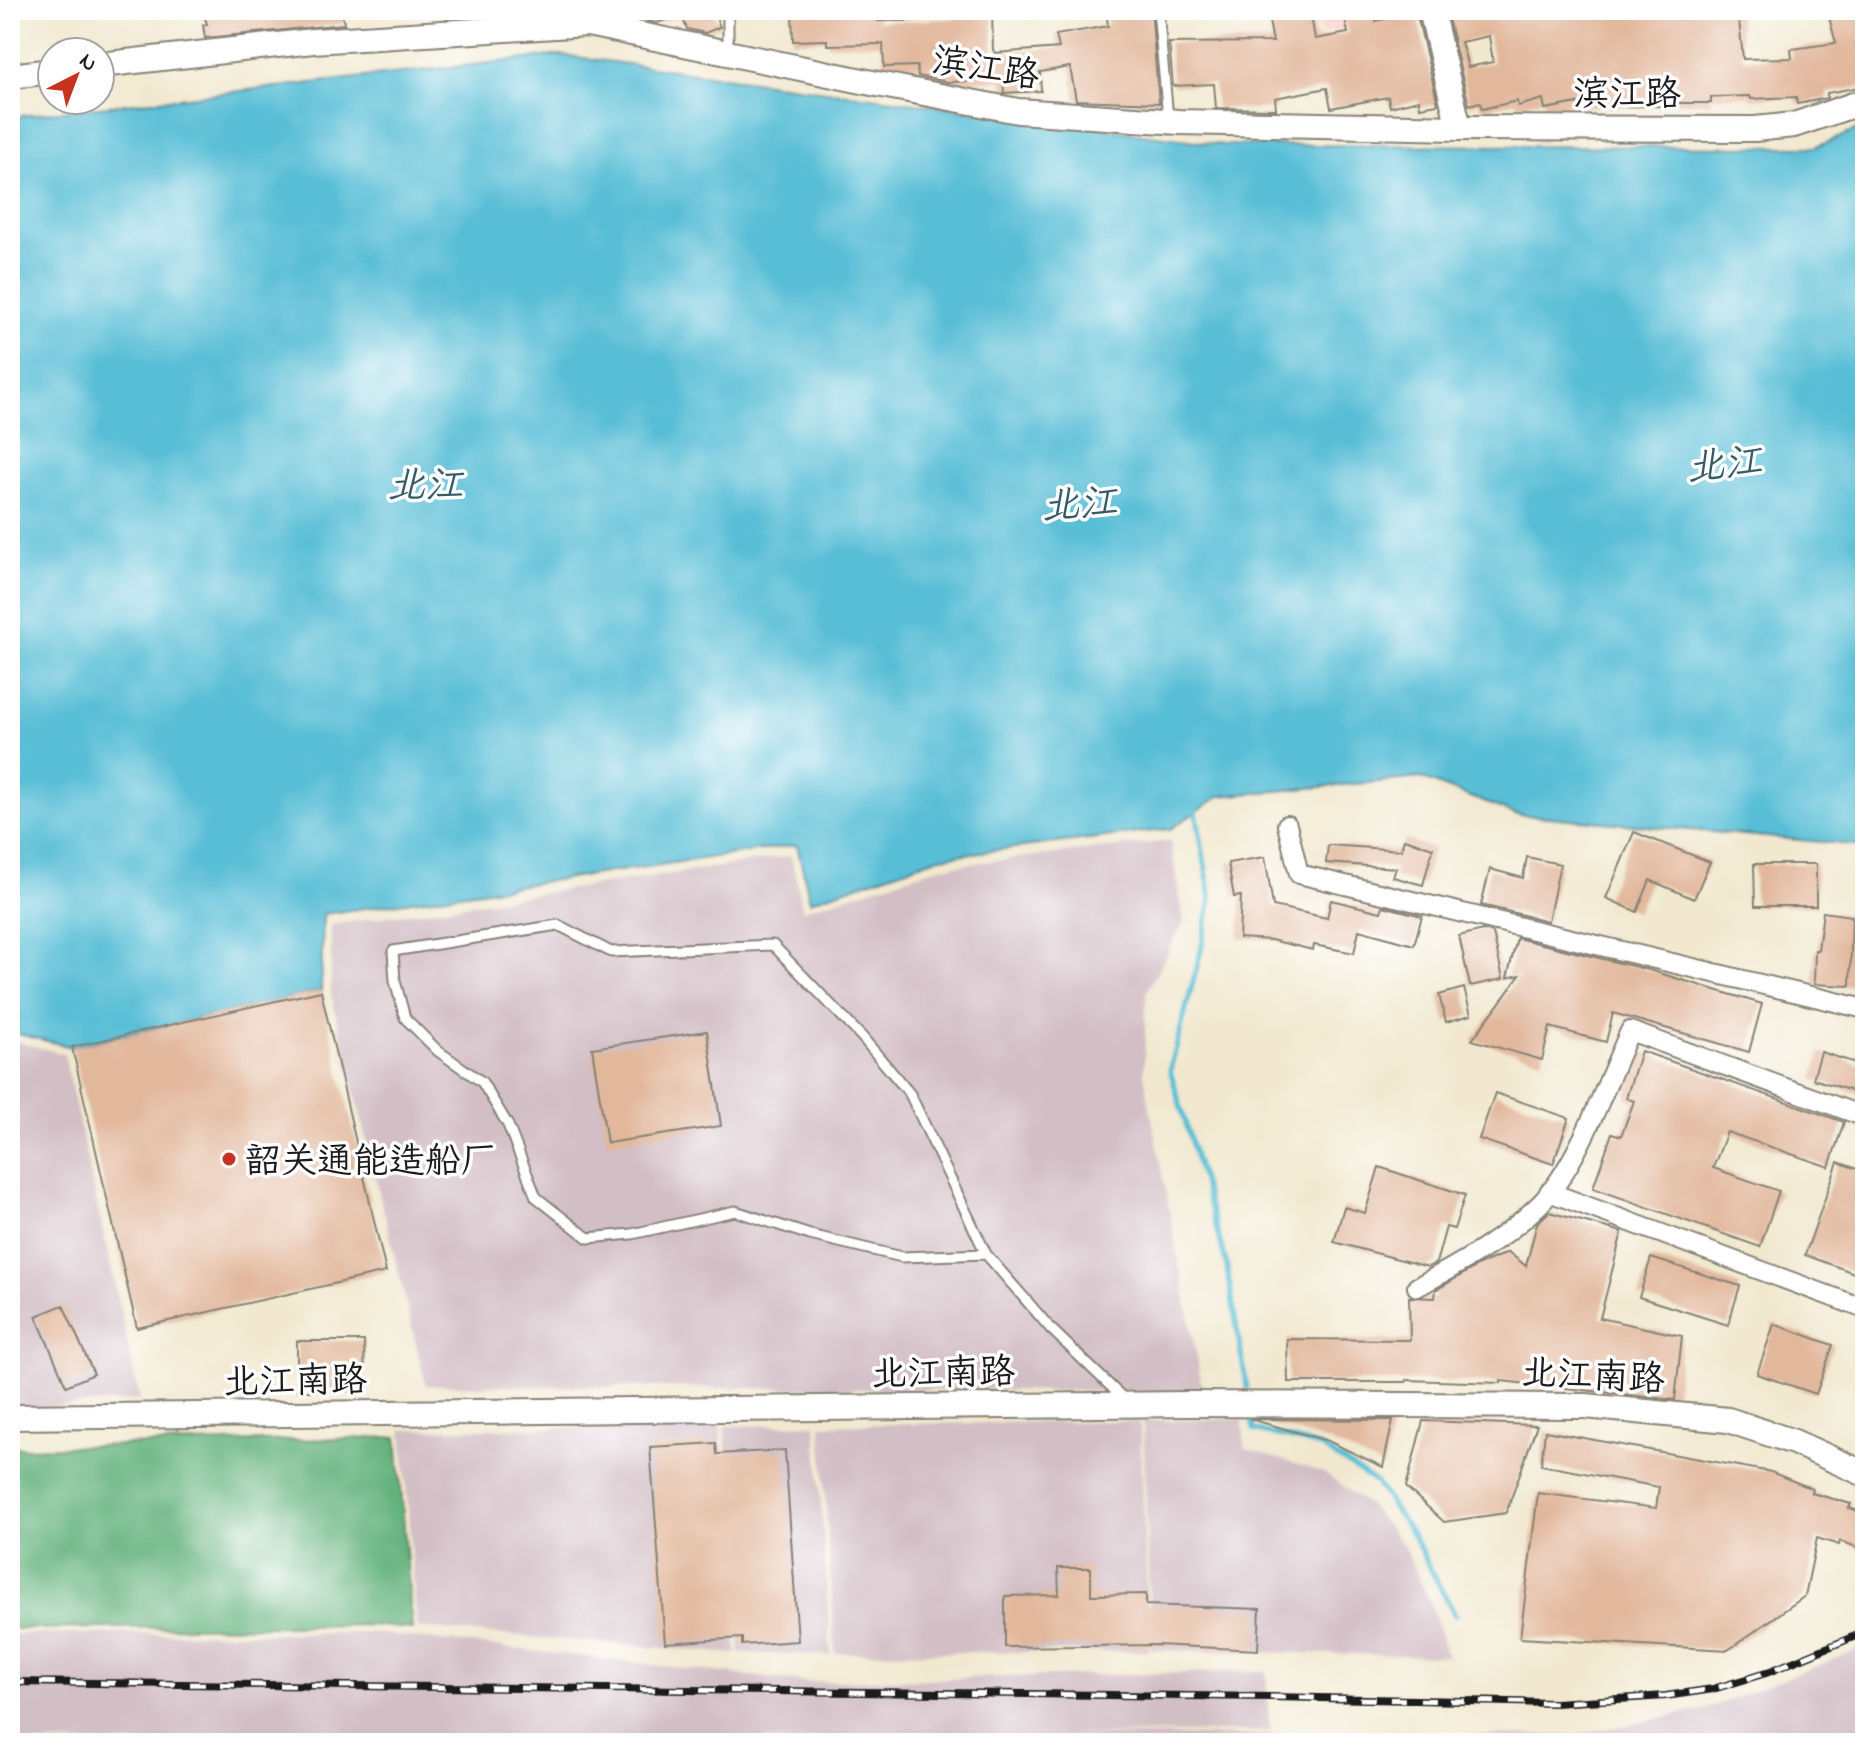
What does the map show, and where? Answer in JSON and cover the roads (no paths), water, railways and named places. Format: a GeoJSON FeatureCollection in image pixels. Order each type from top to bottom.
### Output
{"type":"FeatureCollection","features":[{"type":"Feature","properties":{"kind":"street"},"geometry":{"type":"LineString","coordinates":[[1431,10],[1459,128]]}},
{"type":"Feature","properties":{"kind":"street","name":"滨江路"},"geometry":{"type":"LineString","coordinates":[[116,63],[313,41],[588,24],[1018,111],[1169,122],[1459,128],[1755,129],[1794,125],[1865,101]]}},
{"type":"Feature","properties":{"kind":"street"},"geometry":{"type":"LineString","coordinates":[[10,76],[36,73]]}},
{"type":"Feature","properties":{"kind":"street"},"geometry":{"type":"LineString","coordinates":[[1287,825],[1299,874],[1865,1009]]}},
{"type":"Feature","properties":{"kind":"street"},"geometry":{"type":"LineString","coordinates":[[1417,1287],[1479,1253],[1541,1204],[1574,1157],[1630,1031],[1865,1117]]}},
{"type":"Feature","properties":{"kind":"street"},"geometry":{"type":"LineString","coordinates":[[1549,1192],[1865,1309]]}},
{"type":"Feature","properties":{"kind":"street","name":"北江南路"},"geometry":{"type":"LineString","coordinates":[[10,1417],[1130,1404],[1585,1406],[1728,1420],[1794,1442],[1865,1474]]}},
{"type":"Feature","properties":{"kind":"lane"},"geometry":{"type":"LineString","coordinates":[[728,10],[728,53]]}},
{"type":"Feature","properties":{"kind":"lane"},"geometry":{"type":"LineString","coordinates":[[1158,10],[1169,122]]}},
{"type":"Feature","properties":{"kind":"lane"},"geometry":{"type":"LineString","coordinates":[[986,1254],[902,1257],[810,1235],[735,1211],[632,1234],[588,1238],[536,1197],[508,1125],[482,1082],[438,1051],[405,1018],[395,981],[393,951],[558,925],[611,952],[773,945],[862,1037],[910,1094],[986,1254],[1051,1329],[1130,1404]]}},
{"type":"Feature","properties":{"kind":"water","name":"北江"},"geometry":{"type":"Polygon","coordinates":[[[561,55],[1224,145],[1816,147],[1865,127],[1865,846],[1515,814],[1421,778],[1220,796],[1170,829],[940,857],[810,901],[797,845],[323,914],[321,991],[72,1047],[10,1032],[10,117],[36,114],[116,116],[116,105],[561,55]]]}},
{"type":"Feature","properties":{"kind":"waterway"},"geometry":{"type":"LineString","coordinates":[[1195,805],[1211,899],[1170,1070],[1226,1262],[1247,1388]]}},
{"type":"Feature","properties":{"kind":"waterway"},"geometry":{"type":"LineString","coordinates":[[1252,1420],[1254,1430],[1319,1446],[1375,1482],[1412,1534],[1455,1615]]}},
{"type":"Feature","properties":{"kind":"railway"},"geometry":{"type":"LineString","coordinates":[[10,1682],[1555,1703],[1666,1696],[1713,1689],[1766,1673],[1865,1632]]}},
{"type":"Feature","properties":{"kind":"place","name":"韶关通能造船厂"},"geometry":{"type":"Point","coordinates":[229,1159]}}]}
